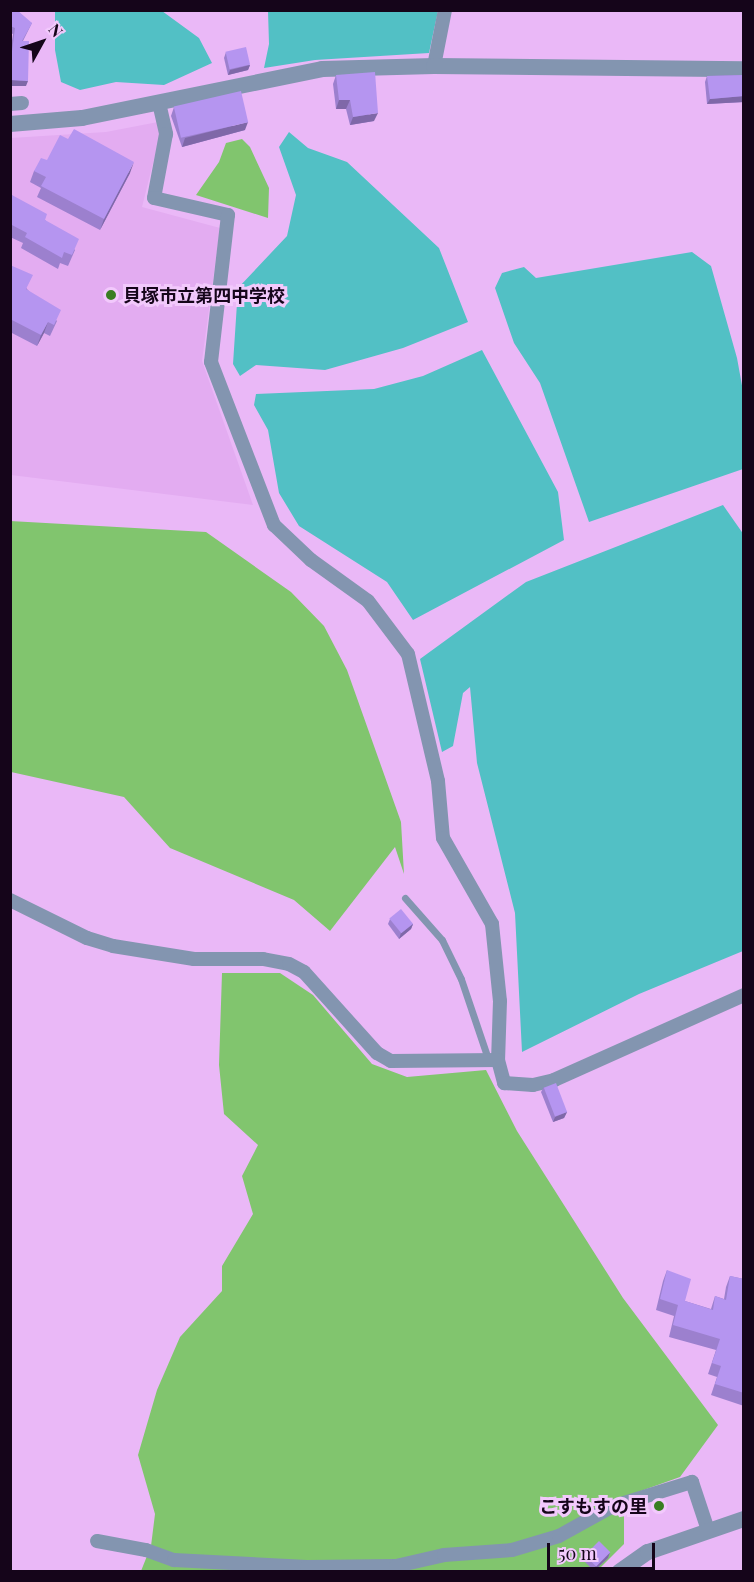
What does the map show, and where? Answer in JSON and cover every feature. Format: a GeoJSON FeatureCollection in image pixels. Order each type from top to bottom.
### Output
{"type":"FeatureCollection","features":[{"type":"Feature","properties":{"kind":"street"},"geometry":{"type":"LineString","coordinates":[[434,66],[445,10]]}},
{"type":"Feature","properties":{"kind":"street"},"geometry":{"type":"LineString","coordinates":[[10,124],[49,123],[322,69],[434,66],[744,69]]}},
{"type":"Feature","properties":{"kind":"street"},"geometry":{"type":"LineString","coordinates":[[159,103],[166,134],[154,198],[228,215],[212,362],[274,525],[311,560],[368,601],[408,654],[438,781],[443,838],[492,924],[500,1001],[492,1056],[504,1083],[533,1085],[554,1080],[744,995]]}},
{"type":"Feature","properties":{"kind":"street"},"geometry":{"type":"LineString","coordinates":[[10,900],[87,939],[113,946],[194,959],[264,959],[289,964],[304,972],[377,1053],[391,1061],[492,1056]]}},
{"type":"Feature","properties":{"kind":"street"},"geometry":{"type":"LineString","coordinates":[[96,1541],[147,1550],[174,1560],[307,1567],[396,1566],[444,1555],[512,1550],[559,1536],[611,1508],[692,1482],[708,1530]]}},
{"type":"Feature","properties":{"kind":"street"},"geometry":{"type":"LineString","coordinates":[[619,1572],[648,1552],[744,1519]]}},
{"type":"Feature","properties":{"kind":"lane"},"geometry":{"type":"LineString","coordinates":[[405,898],[442,940],[461,979],[492,1056]]}},
{"type":"Feature","properties":{"kind":"shaded area"},"geometry":{"type":"Polygon","coordinates":[[[268,10],[438,11],[429,53],[315,60],[264,68],[269,44],[268,10]]]}},
{"type":"Feature","properties":{"kind":"shaded area"},"geometry":{"type":"Polygon","coordinates":[[[55,11],[162,11],[199,38],[212,63],[164,85],[116,82],[80,90],[61,82],[55,50],[55,11]]]}},
{"type":"Feature","properties":{"kind":"shaded area","name":"貝塚市立第四中学校"},"geometry":{"type":"Polygon","coordinates":[[[158,122],[160,135],[142,207],[220,228],[202,361],[253,505],[11,475],[11,138],[106,132],[158,122]]]}},
{"type":"Feature","properties":{"kind":"shaded area"},"geometry":{"type":"Polygon","coordinates":[[[289,132],[308,148],[347,162],[439,248],[468,322],[403,348],[325,370],[256,365],[240,376],[233,364],[238,288],[287,236],[296,195],[279,147],[289,132]]]}},
{"type":"Feature","properties":{"kind":"shaded area"},"geometry":{"type":"Polygon","coordinates":[[[242,139],[250,147],[269,188],[268,218],[196,195],[219,162],[226,143],[242,139]]]}},
{"type":"Feature","properties":{"kind":"shaded area"},"geometry":{"type":"Polygon","coordinates":[[[692,252],[711,266],[737,358],[743,391],[743,469],[589,522],[540,383],[514,343],[495,288],[502,273],[524,267],[536,278],[692,252]]]}},
{"type":"Feature","properties":{"kind":"shaded area"},"geometry":{"type":"Polygon","coordinates":[[[482,350],[558,492],[564,540],[413,620],[387,582],[299,526],[279,493],[268,430],[254,405],[256,394],[374,389],[423,376],[482,350]]]}},
{"type":"Feature","properties":{"kind":"shaded area"},"geometry":{"type":"Polygon","coordinates":[[[723,505],[744,535],[743,951],[639,994],[522,1052],[515,913],[477,763],[470,687],[463,693],[453,746],[442,752],[420,659],[526,582],[723,505]]]}},
{"type":"Feature","properties":{"kind":"shaded area"},"geometry":{"type":"Polygon","coordinates":[[[10,521],[206,532],[291,592],[324,626],[347,670],[401,822],[404,874],[395,847],[330,931],[294,900],[170,848],[124,797],[11,772],[10,521]]]}},
{"type":"Feature","properties":{"kind":"shaded area"},"geometry":{"type":"Polygon","coordinates":[[[222,973],[280,973],[313,995],[372,1064],[407,1077],[486,1070],[517,1131],[623,1298],[718,1425],[680,1477],[624,1497],[624,1544],[597,1571],[141,1571],[151,1546],[155,1514],[138,1455],[157,1390],[180,1337],[222,1291],[222,1266],[253,1214],[242,1176],[258,1145],[224,1114],[219,1065],[222,973]]]}},
{"type":"Feature","properties":{"kind":"building"},"geometry":{"type":"Polygon","coordinates":[[[12,10],[17,10],[32,23],[22,41],[29,41],[28,81],[10,80],[10,59],[15,28],[10,26],[12,10]]]}},
{"type":"Feature","properties":{"kind":"building"},"geometry":{"type":"Polygon","coordinates":[[[246,47],[250,65],[230,69],[226,52],[246,47]]]}},
{"type":"Feature","properties":{"kind":"building"},"geometry":{"type":"Polygon","coordinates":[[[375,72],[378,113],[353,117],[350,100],[339,100],[336,75],[375,72]]]}},
{"type":"Feature","properties":{"kind":"building"},"geometry":{"type":"Polygon","coordinates":[[[744,75],[744,96],[710,99],[707,76],[744,75]]]}},
{"type":"Feature","properties":{"kind":"building"},"geometry":{"type":"Polygon","coordinates":[[[241,91],[248,122],[181,138],[174,107],[241,91]]]}},
{"type":"Feature","properties":{"kind":"building"},"geometry":{"type":"Polygon","coordinates":[[[74,129],[134,162],[104,219],[41,186],[46,177],[34,171],[41,158],[47,160],[60,135],[68,139],[74,129]]]}},
{"type":"Feature","properties":{"kind":"building"},"geometry":{"type":"Polygon","coordinates":[[[10,194],[47,214],[45,220],[79,239],[72,255],[64,252],[62,258],[25,237],[27,233],[10,224],[10,194]]]}},
{"type":"Feature","properties":{"kind":"building"},"geometry":{"type":"Polygon","coordinates":[[[10,265],[33,275],[26,289],[61,310],[54,325],[48,322],[41,335],[10,319],[10,265]]]}},
{"type":"Feature","properties":{"kind":"building"},"geometry":{"type":"Polygon","coordinates":[[[401,909],[413,924],[401,933],[389,918],[401,909]]]}},
{"type":"Feature","properties":{"kind":"building"},"geometry":{"type":"Polygon","coordinates":[[[556,1083],[567,1112],[555,1117],[544,1088],[556,1083]]]}},
{"type":"Feature","properties":{"kind":"building"},"geometry":{"type":"Polygon","coordinates":[[[667,1270],[691,1279],[685,1301],[713,1310],[715,1296],[726,1300],[730,1276],[744,1279],[744,1393],[715,1384],[721,1366],[712,1363],[720,1339],[673,1325],[678,1305],[660,1299],[667,1270]]]}},
{"type":"Feature","properties":{"kind":"building"},"geometry":{"type":"Polygon","coordinates":[[[599,1541],[610,1552],[596,1566],[585,1555],[599,1541]]]}},
{"type":"Feature","properties":{"kind":"place","name":"貝塚市立第四中学校"},"geometry":{"type":"Point","coordinates":[111,295]}},
{"type":"Feature","properties":{"kind":"place","name":"こすもすの里"},"geometry":{"type":"Point","coordinates":[659,1506]}}]}
